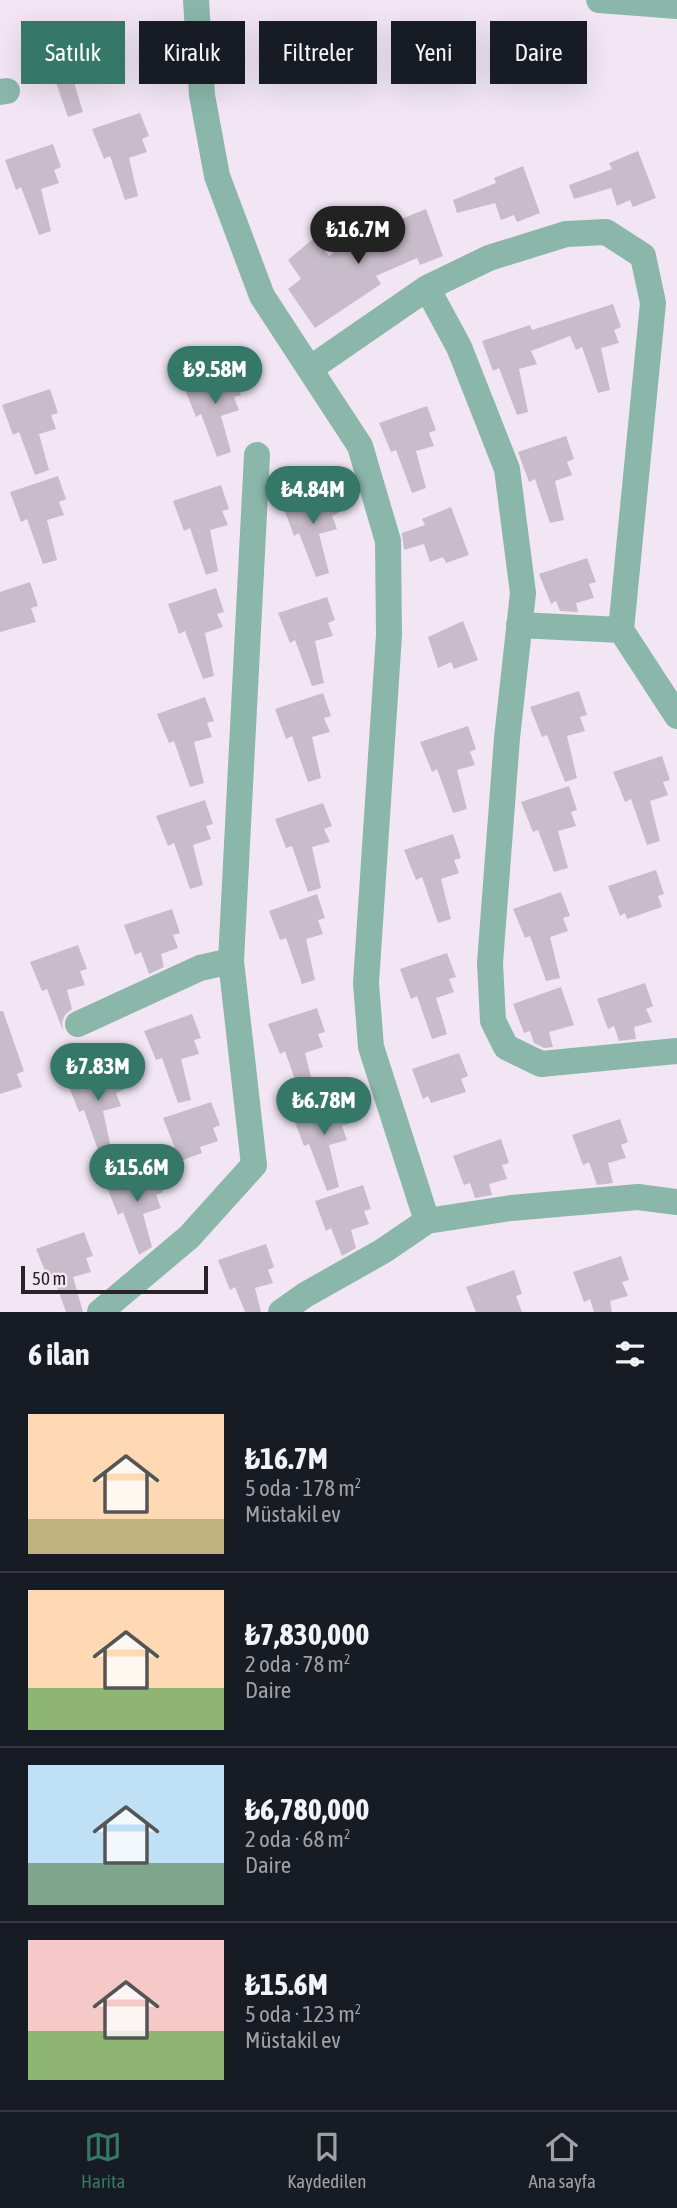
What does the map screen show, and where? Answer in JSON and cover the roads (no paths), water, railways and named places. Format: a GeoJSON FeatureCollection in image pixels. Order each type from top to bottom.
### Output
{"type":"FeatureCollection","features":[{"type":"Feature","properties":{"kind":"street"},"geometry":{"type":"LineString","coordinates":[[196,0],[202,95],[217,176],[262,296],[360,446],[388,541],[389,635],[366,983],[371,1047],[427,1221]]}},
{"type":"Feature","properties":{"kind":"street"},"geometry":{"type":"LineString","coordinates":[[600,0],[677,6]]}},
{"type":"Feature","properties":{"kind":"street"},"geometry":{"type":"LineString","coordinates":[[311,368],[427,288],[489,258],[566,234],[606,232],[643,256],[653,303],[621,630],[677,716]]}},
{"type":"Feature","properties":{"kind":"street"},"geometry":{"type":"LineString","coordinates":[[427,288],[459,347],[506,469],[523,593],[507,738],[490,963],[493,1021],[506,1047],[541,1064],[677,1051]]}},
{"type":"Feature","properties":{"kind":"street"},"geometry":{"type":"LineString","coordinates":[[100,1312],[189,1237],[254,1165],[231,961],[257,455]]}},
{"type":"Feature","properties":{"kind":"street"},"geometry":{"type":"LineString","coordinates":[[519,625],[621,630]]}},
{"type":"Feature","properties":{"kind":"street"},"geometry":{"type":"LineString","coordinates":[[78,1024],[200,968],[231,961]]}},
{"type":"Feature","properties":{"kind":"street"},"geometry":{"type":"LineString","coordinates":[[281,1312],[305,1295],[383,1251],[427,1221],[511,1208],[638,1197],[677,1202]]}}]}
